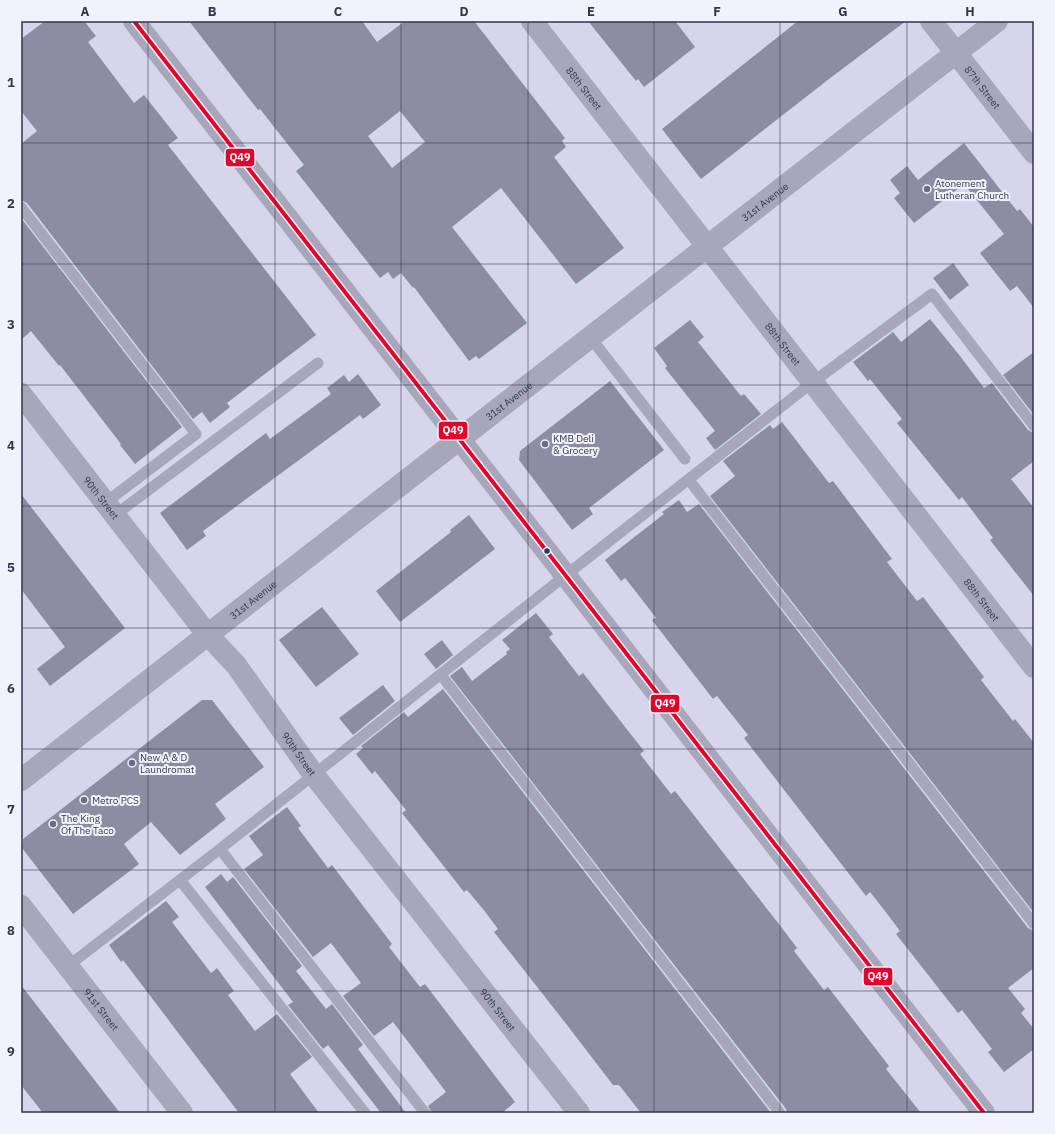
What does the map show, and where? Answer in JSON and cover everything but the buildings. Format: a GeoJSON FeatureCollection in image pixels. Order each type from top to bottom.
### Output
{"type":"FeatureCollection","features":[{"type":"Feature","properties":{"kind":"street"},"geometry":{"type":"LineString","coordinates":[[134,21],[984,1113]]}},
{"type":"Feature","properties":{"kind":"street","name":"88th Street"},"geometry":{"type":"LineString","coordinates":[[532,21],[1034,667]]}},
{"type":"Feature","properties":{"kind":"street","name":"87th Street"},"geometry":{"type":"LineString","coordinates":[[931,21],[1034,153]]}},
{"type":"Feature","properties":{"kind":"street","name":"31st Avenue"},"geometry":{"type":"LineString","coordinates":[[21,780],[997,21]]}},
{"type":"Feature","properties":{"kind":"street","name":"90th Street"},"geometry":{"type":"LineString","coordinates":[[21,394],[207,634],[236,665],[314,775],[579,1113]]}},
{"type":"Feature","properties":{"kind":"street","name":"91st Street"},"geometry":{"type":"LineString","coordinates":[[21,906],[182,1113]]}},
{"type":"Feature","properties":{"kind":"lane"},"geometry":{"type":"LineString","coordinates":[[21,207],[196,434],[110,509]]}},
{"type":"Feature","properties":{"kind":"lane"},"geometry":{"type":"LineString","coordinates":[[68,966],[220,849],[813,382],[932,294],[1034,426]]}},
{"type":"Feature","properties":{"kind":"lane"},"geometry":{"type":"LineString","coordinates":[[590,337],[685,459]]}},
{"type":"Feature","properties":{"kind":"lane"},"geometry":{"type":"LineString","coordinates":[[110,509],[318,363]]}},
{"type":"Feature","properties":{"kind":"lane"},"geometry":{"type":"LineString","coordinates":[[690,480],[1034,924]]}},
{"type":"Feature","properties":{"kind":"lane"},"geometry":{"type":"LineString","coordinates":[[441,675],[780,1113]]}},
{"type":"Feature","properties":{"kind":"lane"},"geometry":{"type":"LineString","coordinates":[[220,849],[425,1113]]}},
{"type":"Feature","properties":{"kind":"lane"},"geometry":{"type":"LineString","coordinates":[[180,880],[365,1113]]}},
{"type":"Feature","properties":{"kind":"transit line","name":"Q49"},"geometry":{"type":"LineString","coordinates":[[134,21],[984,1113]]}},
{"type":"Feature","properties":{"kind":"place","name":"Atonement Lutheran Church"},"geometry":{"type":"Point","coordinates":[927,189]}},
{"type":"Feature","properties":{"kind":"place","name":"KMB Deli & Grocery"},"geometry":{"type":"Point","coordinates":[545,444]}},
{"type":"Feature","properties":{"kind":"place","name":"New A & D Laundromat"},"geometry":{"type":"Point","coordinates":[132,763]}},
{"type":"Feature","properties":{"kind":"place","name":"Metro PCS"},"geometry":{"type":"Point","coordinates":[84,800]}},
{"type":"Feature","properties":{"kind":"place","name":"The King Of The Taco"},"geometry":{"type":"Point","coordinates":[53,824]}}]}
